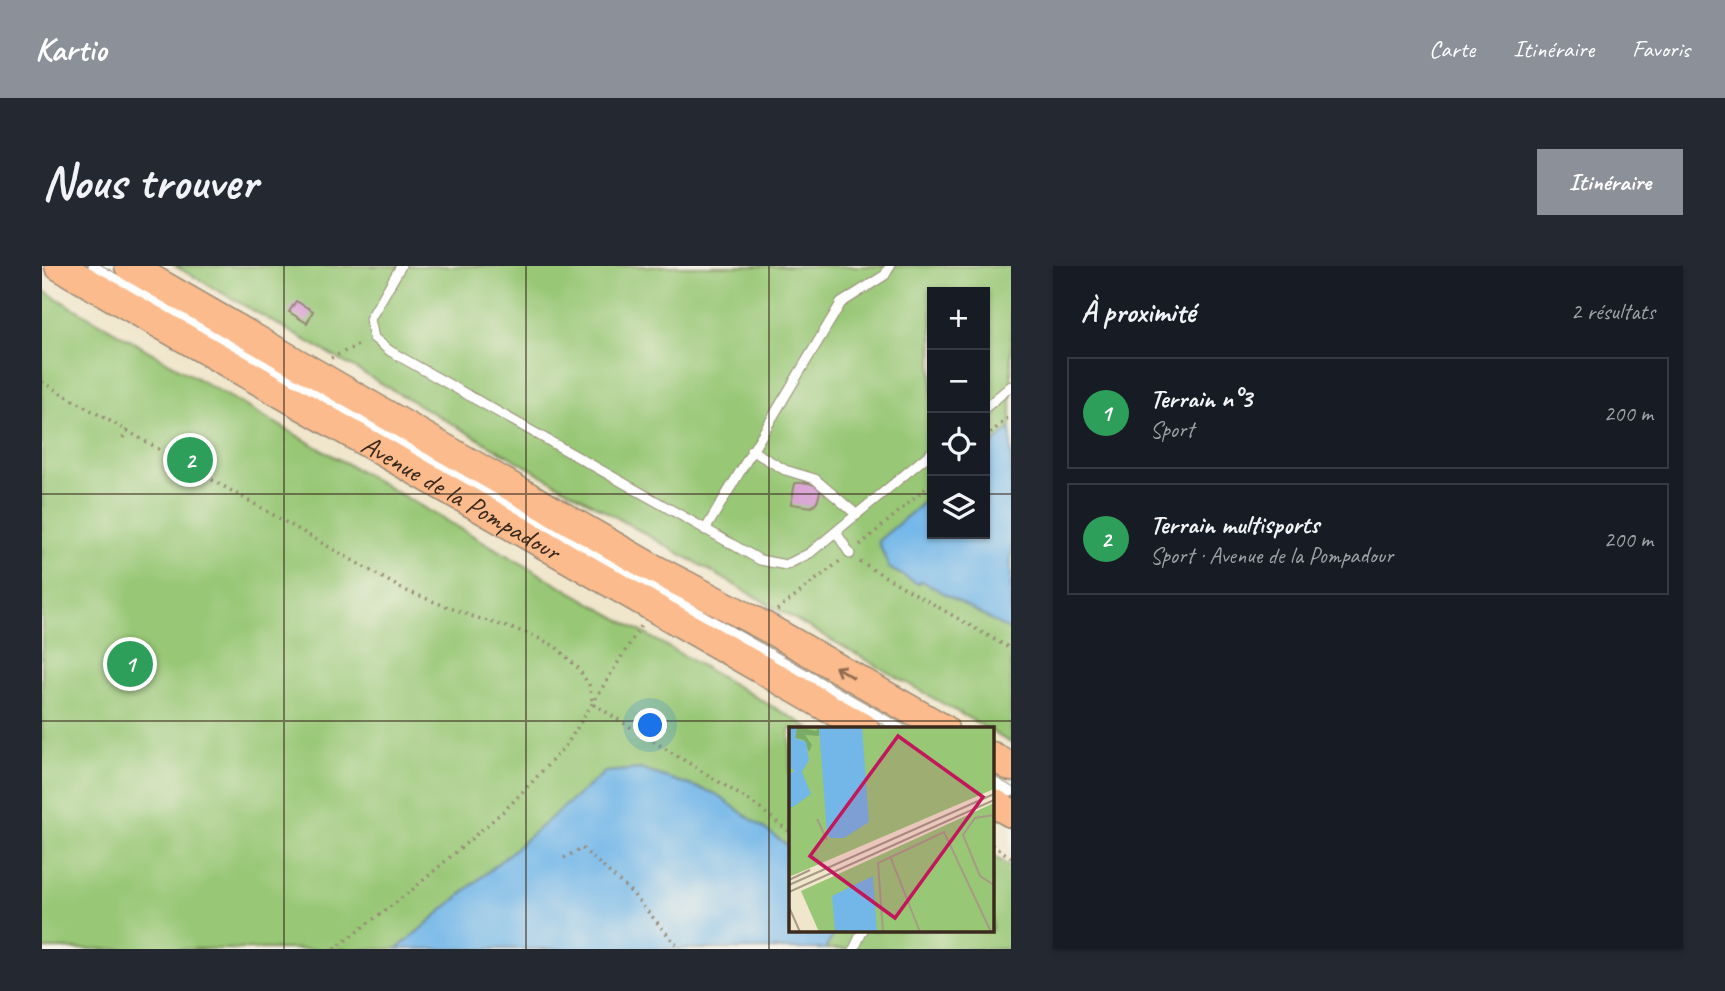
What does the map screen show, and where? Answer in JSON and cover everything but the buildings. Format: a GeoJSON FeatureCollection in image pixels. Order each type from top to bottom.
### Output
{"type":"FeatureCollection","features":[{"type":"Feature","properties":{"kind":"main road","name":"Avenue de la Pompadour"},"geometry":{"type":"LineString","coordinates":[[59,266],[890,721]]}},
{"type":"Feature","properties":{"kind":"main road","name":"Avenue de la Pompadour"},"geometry":{"type":"LineString","coordinates":[[130,266],[647,565],[766,627],[890,721]]}},
{"type":"Feature","properties":{"kind":"main road"},"geometry":{"type":"LineString","coordinates":[[890,721],[930,727]]}},
{"type":"Feature","properties":{"kind":"main road"},"geometry":{"type":"LineString","coordinates":[[993,757],[1011,767]]}},
{"type":"Feature","properties":{"kind":"main road"},"geometry":{"type":"LineString","coordinates":[[993,803],[1011,813]]}},
{"type":"Feature","properties":{"kind":"lane","name":"Avenue de la Pompadour"},"geometry":{"type":"LineString","coordinates":[[93,266],[890,721]]}},
{"type":"Feature","properties":{"kind":"lane"},"geometry":{"type":"LineString","coordinates":[[401,266],[370,319],[374,338],[390,351],[760,560],[786,565],[810,553],[927,456]]}},
{"type":"Feature","properties":{"kind":"lane"},"geometry":{"type":"LineString","coordinates":[[705,530],[841,303],[885,275],[890,266]]}},
{"type":"Feature","properties":{"kind":"lane"},"geometry":{"type":"LineString","coordinates":[[990,404],[1011,386]]}},
{"type":"Feature","properties":{"kind":"lane"},"geometry":{"type":"LineString","coordinates":[[751,450],[785,470],[815,479],[857,515]]}},
{"type":"Feature","properties":{"kind":"lane"},"geometry":{"type":"LineString","coordinates":[[836,532],[850,554]]}},
{"type":"Feature","properties":{"kind":"lane"},"geometry":{"type":"LineString","coordinates":[[993,782],[1011,792]]}},
{"type":"Feature","properties":{"kind":"lane"},"geometry":{"type":"LineString","coordinates":[[854,949],[862,932]]}},
{"type":"Feature","properties":{"kind":"path"},"geometry":{"type":"LineString","coordinates":[[327,359],[374,338]]}},
{"type":"Feature","properties":{"kind":"path"},"geometry":{"type":"LineString","coordinates":[[42,382],[404,590],[471,616],[527,633],[555,646],[578,668],[589,685],[593,704],[750,801],[789,831]]}},
{"type":"Feature","properties":{"kind":"path"},"geometry":{"type":"LineString","coordinates":[[990,434],[1011,415]]}},
{"type":"Feature","properties":{"kind":"path"},"geometry":{"type":"LineString","coordinates":[[123,438],[128,429]]}},
{"type":"Feature","properties":{"kind":"path"},"geometry":{"type":"LineString","coordinates":[[766,627],[778,609],[850,554],[927,486]]}},
{"type":"Feature","properties":{"kind":"path"},"geometry":{"type":"LineString","coordinates":[[850,554],[875,572],[1011,649]]}},
{"type":"Feature","properties":{"kind":"path"},"geometry":{"type":"LineString","coordinates":[[334,949],[412,890],[507,808],[567,744],[642,623]]}},
{"type":"Feature","properties":{"kind":"path"},"geometry":{"type":"LineString","coordinates":[[993,846],[1011,857]]}},
{"type":"Feature","properties":{"kind":"path"},"geometry":{"type":"LineString","coordinates":[[564,858],[582,848],[631,892],[680,949]]}},
{"type":"Feature","properties":{"kind":"green space"},"geometry":{"type":"Polygon","coordinates":[[[175,266],[1011,266],[1011,743],[993,733],[993,727],[984,727],[175,266]]]}},
{"type":"Feature","properties":{"kind":"green space"},"geometry":{"type":"Polygon","coordinates":[[[42,290],[808,727],[789,727],[789,932],[993,932],[993,856],[1011,868],[1011,949],[42,949],[42,290]]]}},
{"type":"Feature","properties":{"kind":"water"},"geometry":{"type":"Polygon","coordinates":[[[1011,428],[1011,631],[922,581],[918,584],[889,568],[878,541],[927,499],[927,539],[990,539],[990,446],[1011,428]]]}},
{"type":"Feature","properties":{"kind":"water"},"geometry":{"type":"Polygon","coordinates":[[[640,769],[714,793],[786,844],[789,848],[789,932],[836,932],[825,949],[397,949],[605,772],[640,769]]]}},
{"type":"Feature","properties":{"kind":"place","name":"Terrain multisports"},"geometry":{"type":"Point","coordinates":[190,460]}},
{"type":"Feature","properties":{"kind":"place","name":"Terrain n°3"},"geometry":{"type":"Point","coordinates":[130,664]}}]}
